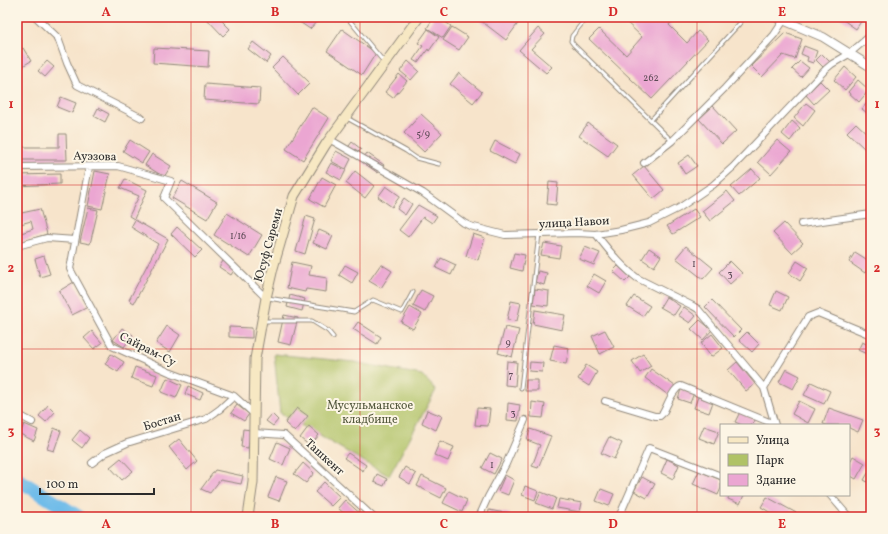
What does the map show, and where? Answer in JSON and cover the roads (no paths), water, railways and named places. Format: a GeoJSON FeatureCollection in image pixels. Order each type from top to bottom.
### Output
{"type":"FeatureCollection","features":[{"type":"Feature","properties":{"kind":"main road","name":"Юсуф Сареми"},"geometry":{"type":"LineString","coordinates":[[248,517],[253,482],[255,359],[273,268],[294,196],[329,139],[419,17]]}},
{"type":"Feature","properties":{"kind":"street"},"geometry":{"type":"LineString","coordinates":[[36,17],[58,38],[77,85],[142,118]]}},
{"type":"Feature","properties":{"kind":"street"},"geometry":{"type":"LineString","coordinates":[[644,163],[672,141],[725,88],[774,35],[780,19],[823,37],[871,67]]}},
{"type":"Feature","properties":{"kind":"street","name":"улица Навои"},"geometry":{"type":"LineString","coordinates":[[329,139],[423,193],[470,226],[505,235],[577,233],[596,234],[621,230],[649,223],[679,208],[713,184],[733,167],[826,69],[849,54],[871,35]]}},
{"type":"Feature","properties":{"kind":"street","name":"Ауэзова"},"geometry":{"type":"LineString","coordinates":[[17,167],[118,166],[171,181],[164,198],[266,298]]}},
{"type":"Feature","properties":{"kind":"street","name":"Сайрам-Су"},"geometry":{"type":"LineString","coordinates":[[88,167],[70,269],[112,346],[168,372],[234,396],[254,414]]}},
{"type":"Feature","properties":{"kind":"street"},"geometry":{"type":"LineString","coordinates":[[801,224],[871,214]]}},
{"type":"Feature","properties":{"kind":"street"},"geometry":{"type":"LineString","coordinates":[[596,234],[631,274],[698,309],[764,388],[774,424]]}},
{"type":"Feature","properties":{"kind":"street"},"geometry":{"type":"LineString","coordinates":[[17,246],[48,238],[75,240]]}},
{"type":"Feature","properties":{"kind":"street"},"geometry":{"type":"LineString","coordinates":[[764,388],[808,317],[818,313],[871,335]]}},
{"type":"Feature","properties":{"kind":"street"},"geometry":{"type":"LineString","coordinates":[[605,401],[655,416],[660,416],[663,414],[675,390],[678,386],[681,386],[774,424]]}},
{"type":"Feature","properties":{"kind":"street","name":"Бостан"},"geometry":{"type":"LineString","coordinates":[[92,463],[105,453],[127,443],[206,419],[234,396]]}},
{"type":"Feature","properties":{"kind":"street"},"geometry":{"type":"LineString","coordinates":[[17,414],[32,422]]}},
{"type":"Feature","properties":{"kind":"street"},"geometry":{"type":"LineString","coordinates":[[479,517],[506,464],[525,420]]}},
{"type":"Feature","properties":{"kind":"street","name":"Ташкент"},"geometry":{"type":"LineString","coordinates":[[254,433],[284,435],[373,517]]}},
{"type":"Feature","properties":{"kind":"street"},"geometry":{"type":"LineString","coordinates":[[619,517],[649,448],[720,476]]}},
{"type":"Feature","properties":{"kind":"street"},"geometry":{"type":"LineString","coordinates":[[831,496],[849,517]]}},
{"type":"Feature","properties":{"kind":"lane"},"geometry":{"type":"LineString","coordinates":[[350,17],[350,21],[386,63]]}},
{"type":"Feature","properties":{"kind":"lane"},"geometry":{"type":"LineString","coordinates":[[587,17],[572,36],[574,45],[672,141]]}},
{"type":"Feature","properties":{"kind":"lane"},"geometry":{"type":"LineString","coordinates":[[651,120],[740,23]]}},
{"type":"Feature","properties":{"kind":"lane"},"geometry":{"type":"LineString","coordinates":[[345,118],[406,150],[416,158],[440,164]]}},
{"type":"Feature","properties":{"kind":"lane"},"geometry":{"type":"LineString","coordinates":[[522,388],[539,234]]}},
{"type":"Feature","properties":{"kind":"lane"},"geometry":{"type":"LineString","coordinates":[[266,298],[354,312],[373,300],[402,312],[413,292]]}},
{"type":"Feature","properties":{"kind":"lane"},"geometry":{"type":"LineString","coordinates":[[262,321],[312,321],[328,331],[333,337]]}},
{"type":"Feature","properties":{"kind":"waterway"},"geometry":{"type":"LineString","coordinates":[[17,479],[79,517]]}},
{"type":"Feature","properties":{"kind":"park label","name":"Мусульманское кладбище"},"geometry":{"type":"Point","coordinates":[370,412]}}]}
